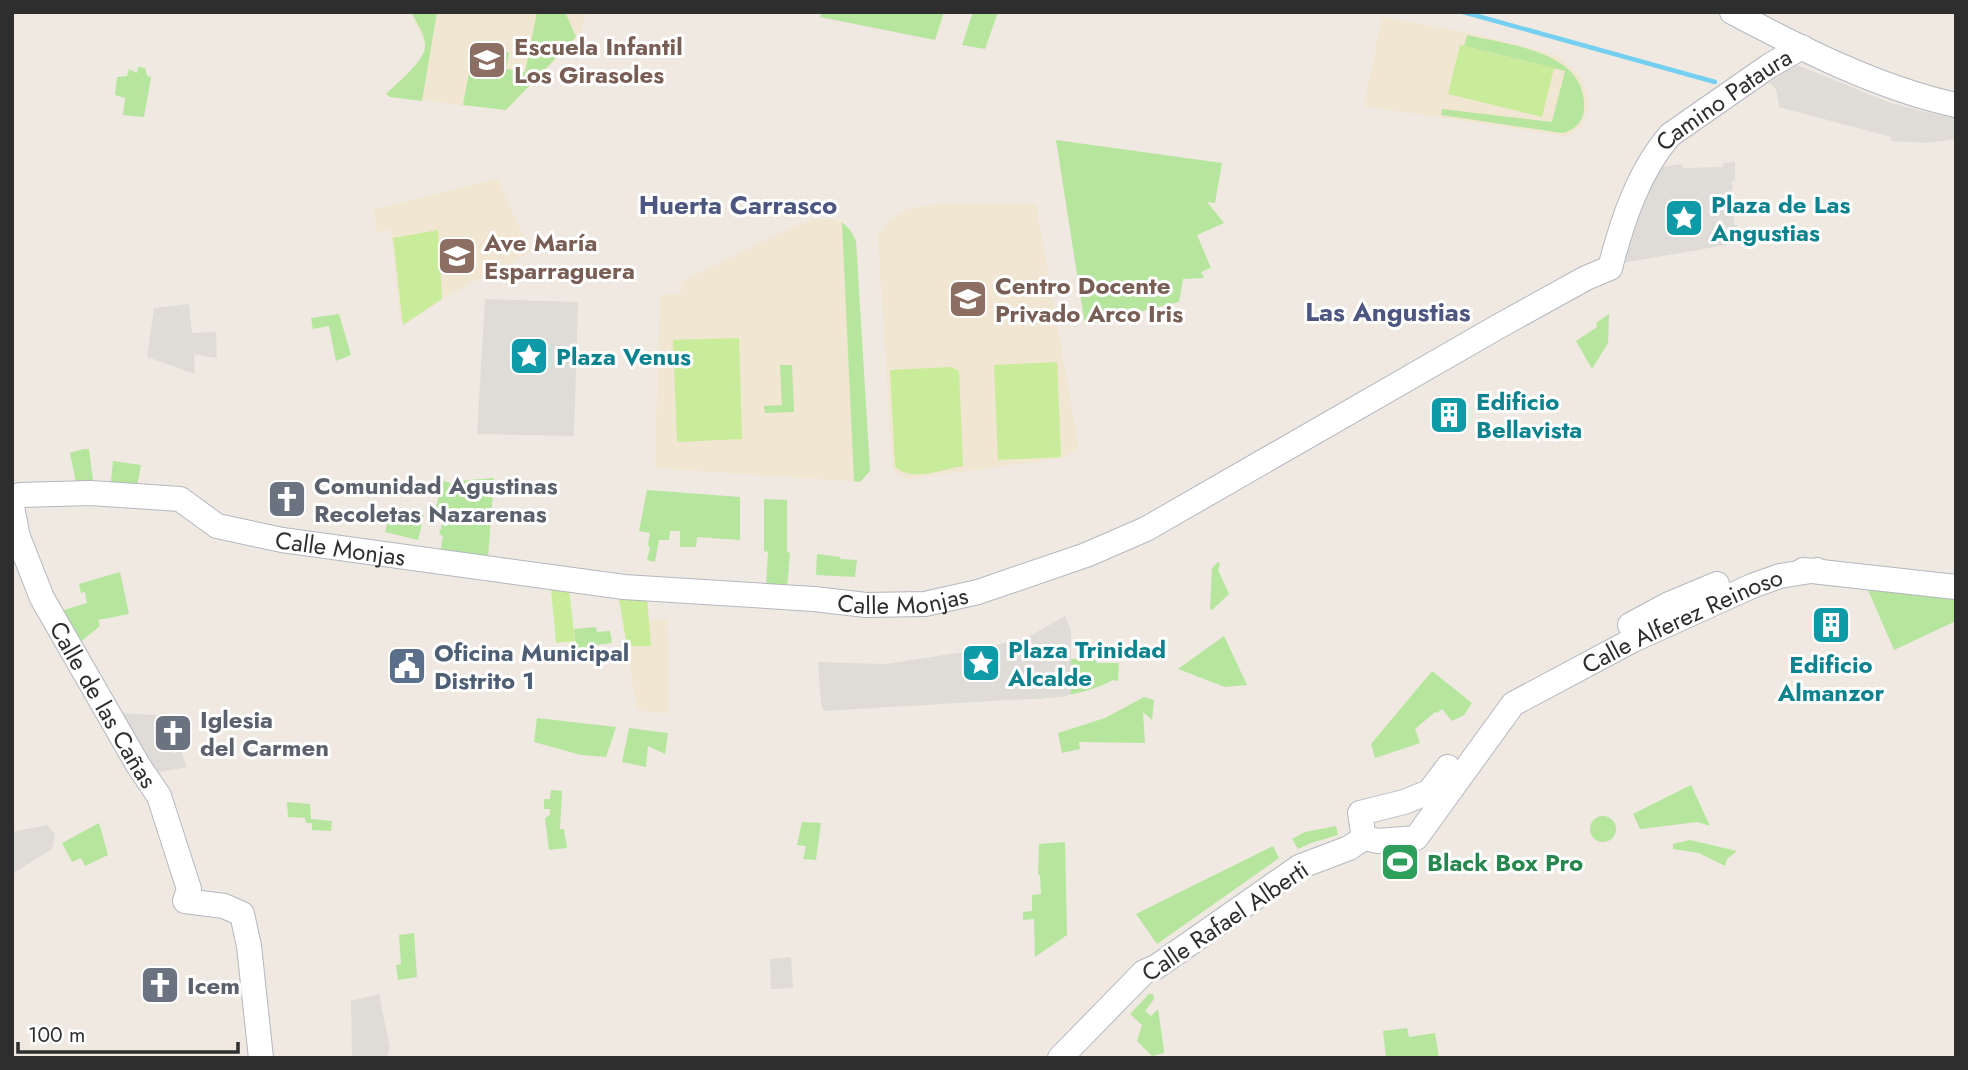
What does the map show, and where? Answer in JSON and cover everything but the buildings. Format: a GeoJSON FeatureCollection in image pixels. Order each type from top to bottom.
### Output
{"type":"FeatureCollection","features":[{"type":"Feature","properties":{"kind":"street"},"geometry":{"type":"LineString","coordinates":[[1732,12],[1802,47],[1892,86],[1956,105]]}},
{"type":"Feature","properties":{"kind":"street"},"geometry":{"type":"LineString","coordinates":[[1764,29],[1773,47],[1769,66]]}},
{"type":"Feature","properties":{"kind":"street","name":"Camino Pataura"},"geometry":{"type":"LineString","coordinates":[[1651,160],[1670,135],[1769,66],[1802,47]]}},
{"type":"Feature","properties":{"kind":"street","name":"Calle Monjas"},"geometry":{"type":"LineString","coordinates":[[12,498],[20,495],[90,493],[180,499],[218,526],[282,540],[624,587],[814,598],[866,605],[925,604],[978,592],[1086,555],[1146,529],[1501,325],[1586,278],[1610,268],[1621,226],[1651,160]]}},
{"type":"Feature","properties":{"kind":"street","name":"Calle de las Cañas"},"geometry":{"type":"LineString","coordinates":[[12,507],[18,537],[50,615],[159,796],[189,889],[185,901],[224,906],[243,914],[261,1058]]}},
{"type":"Feature","properties":{"kind":"street","name":"Calle Alferez Reinoso"},"geometry":{"type":"LineString","coordinates":[[1549,676],[1669,604],[1741,573],[1763,568],[1817,570],[1956,587]]}},
{"type":"Feature","properties":{"kind":"street"},"geometry":{"type":"LineString","coordinates":[[1364,838],[1360,813],[1404,802],[1429,792],[1504,691],[1549,676]]}},
{"type":"Feature","properties":{"kind":"street","name":"Calle Rafael Alberti"},"geometry":{"type":"LineString","coordinates":[[1060,1058],[1144,972],[1156,967],[1299,867],[1349,848],[1364,838],[1378,841],[1416,838],[1513,704],[1549,676]]}},
{"type":"Feature","properties":{"kind":"shaded area","name":"Escuela Infantil Los Girasoles"},"geometry":{"type":"Polygon","coordinates":[[[411,12],[587,12],[580,34],[506,110],[387,96],[422,58],[424,52],[425,44],[411,12]]]}},
{"type":"Feature","properties":{"kind":"shaded area"},"geometry":{"type":"Polygon","coordinates":[[[1382,17],[1470,33],[1557,55],[1580,75],[1587,91],[1589,106],[1581,127],[1573,134],[1564,136],[1364,106],[1382,17]]]}},
{"type":"Feature","properties":{"kind":"shaded area"},"geometry":{"type":"Polygon","coordinates":[[[1795,64],[1888,102],[1956,117],[1956,139],[1927,143],[1891,141],[1891,137],[1779,107],[1776,89],[1769,83],[1795,64]]]}},
{"type":"Feature","properties":{"kind":"shaded area","name":"Plaza de Las Angustias"},"geometry":{"type":"Polygon","coordinates":[[[1735,162],[1735,181],[1732,181],[1734,225],[1737,225],[1738,237],[1726,240],[1727,245],[1622,263],[1619,248],[1657,168],[1682,164],[1683,168],[1723,167],[1723,163],[1735,162]]]}},
{"type":"Feature","properties":{"kind":"shaded area","name":"Ave María Esparraguera"},"geometry":{"type":"Polygon","coordinates":[[[498,179],[530,252],[442,299],[403,325],[400,318],[391,229],[378,234],[373,210],[498,179]]]}},
{"type":"Feature","properties":{"kind":"shaded area","name":"Centro Docente Privado Arco Iris"},"geometry":{"type":"Polygon","coordinates":[[[939,204],[1036,204],[1078,443],[1076,449],[1065,458],[908,479],[894,472],[878,236],[889,220],[909,208],[939,204]]]}},
{"type":"Feature","properties":{"kind":"shaded area"},"geometry":{"type":"Polygon","coordinates":[[[814,219],[842,222],[856,241],[870,471],[860,482],[655,468],[660,295],[681,294],[681,282],[792,227],[814,219]]]}},
{"type":"Feature","properties":{"kind":"shaded area","name":"Plaza Venus"},"geometry":{"type":"Polygon","coordinates":[[[485,299],[578,302],[574,436],[477,434],[485,299]]]}},
{"type":"Feature","properties":{"kind":"shaded area"},"geometry":{"type":"Polygon","coordinates":[[[189,304],[192,333],[216,332],[217,358],[194,354],[195,374],[147,357],[154,308],[189,304]]]}},
{"type":"Feature","properties":{"kind":"shaded area"},"geometry":{"type":"Polygon","coordinates":[[[619,599],[649,621],[667,620],[668,714],[637,710],[619,599]]]}},
{"type":"Feature","properties":{"kind":"shaded area","name":"Plaza Trinidad Alcalde"},"geometry":{"type":"Polygon","coordinates":[[[1065,616],[1071,630],[1071,694],[1062,697],[824,711],[821,704],[818,662],[885,664],[977,650],[1028,637],[1065,616]]]}},
{"type":"Feature","properties":{"kind":"shaded area"},"geometry":{"type":"Polygon","coordinates":[[[121,713],[172,716],[172,754],[181,751],[187,767],[160,772],[155,770],[147,755],[139,755],[121,713]]]}},
{"type":"Feature","properties":{"kind":"shaded area"},"geometry":{"type":"Polygon","coordinates":[[[47,825],[55,834],[52,849],[12,874],[12,832],[47,825]]]}},
{"type":"Feature","properties":{"kind":"shaded area"},"geometry":{"type":"Polygon","coordinates":[[[791,957],[793,988],[771,989],[770,959],[791,957]]]}},
{"type":"Feature","properties":{"kind":"shaded area"},"geometry":{"type":"Polygon","coordinates":[[[379,994],[390,1048],[387,1056],[352,1058],[351,1001],[379,994]]]}},
{"type":"Feature","properties":{"kind":"green space"},"geometry":{"type":"Polygon","coordinates":[[[411,12],[437,12],[422,101],[390,97],[386,94],[410,71],[424,50],[424,36],[411,12]]]}},
{"type":"Feature","properties":{"kind":"green space"},"geometry":{"type":"Polygon","coordinates":[[[537,12],[565,12],[576,37],[506,110],[463,105],[474,46],[509,53],[506,69],[525,72],[537,12]]]}},
{"type":"Feature","properties":{"kind":"green space"},"geometry":{"type":"Polygon","coordinates":[[[822,12],[944,12],[935,40],[820,17],[822,12]]]}},
{"type":"Feature","properties":{"kind":"green space"},"geometry":{"type":"Polygon","coordinates":[[[973,12],[998,12],[985,49],[962,45],[973,12]]]}},
{"type":"Feature","properties":{"kind":"green space"},"geometry":{"type":"Polygon","coordinates":[[[1467,35],[1523,47],[1559,62],[1572,74],[1581,88],[1584,112],[1578,124],[1562,133],[1441,115],[1442,109],[1552,122],[1565,71],[1464,46],[1467,35]]]}},
{"type":"Feature","properties":{"kind":"green space"},"geometry":{"type":"Polygon","coordinates":[[[1460,45],[1554,68],[1542,117],[1448,94],[1460,45]]]}},
{"type":"Feature","properties":{"kind":"green space"},"geometry":{"type":"Polygon","coordinates":[[[138,67],[145,68],[147,76],[151,77],[144,117],[123,115],[125,98],[115,95],[117,77],[127,76],[129,69],[137,73],[138,67]]]}},
{"type":"Feature","properties":{"kind":"green space"},"geometry":{"type":"Polygon","coordinates":[[[1056,140],[1222,163],[1215,203],[1207,202],[1224,223],[1197,235],[1211,268],[1201,272],[1204,278],[1183,279],[1179,302],[1085,325],[1056,140]]]}},
{"type":"Feature","properties":{"kind":"green space"},"geometry":{"type":"Polygon","coordinates":[[[842,222],[856,241],[870,471],[860,482],[854,481],[842,222]]]}},
{"type":"Feature","properties":{"kind":"green space"},"geometry":{"type":"Polygon","coordinates":[[[438,230],[442,299],[403,325],[393,238],[438,230]]]}},
{"type":"Feature","properties":{"kind":"green space"},"geometry":{"type":"Polygon","coordinates":[[[339,314],[351,355],[336,361],[329,326],[313,329],[311,318],[339,314]]]}},
{"type":"Feature","properties":{"kind":"green space"},"geometry":{"type":"Polygon","coordinates":[[[1609,314],[1608,343],[1592,369],[1576,341],[1597,327],[1596,323],[1609,314]]]}},
{"type":"Feature","properties":{"kind":"green space"},"geometry":{"type":"Polygon","coordinates":[[[739,338],[742,439],[677,442],[673,340],[739,338]]]}},
{"type":"Feature","properties":{"kind":"green space"},"geometry":{"type":"Polygon","coordinates":[[[1057,362],[1061,457],[998,460],[994,365],[1057,362]]]}},
{"type":"Feature","properties":{"kind":"green space"},"geometry":{"type":"Polygon","coordinates":[[[780,365],[792,365],[794,412],[765,413],[764,406],[782,405],[780,365]]]}},
{"type":"Feature","properties":{"kind":"green space"},"geometry":{"type":"Polygon","coordinates":[[[951,367],[959,371],[963,466],[918,474],[901,471],[895,466],[890,370],[951,367]]]}},
{"type":"Feature","properties":{"kind":"green space"},"geometry":{"type":"Polygon","coordinates":[[[89,449],[93,481],[76,483],[70,453],[89,449]]]}},
{"type":"Feature","properties":{"kind":"green space"},"geometry":{"type":"Polygon","coordinates":[[[113,461],[141,465],[137,487],[111,483],[113,461]]]}},
{"type":"Feature","properties":{"kind":"green space"},"geometry":{"type":"Polygon","coordinates":[[[494,478],[488,558],[440,554],[443,536],[439,534],[445,516],[435,513],[442,480],[455,485],[457,481],[494,478]]]}},
{"type":"Feature","properties":{"kind":"green space"},"geometry":{"type":"Polygon","coordinates":[[[647,490],[740,497],[740,540],[697,537],[696,547],[680,547],[680,531],[670,531],[669,540],[659,540],[655,562],[647,560],[650,533],[639,531],[647,490]]]}},
{"type":"Feature","properties":{"kind":"green space"},"geometry":{"type":"Polygon","coordinates":[[[764,499],[787,500],[787,552],[790,553],[787,588],[766,586],[768,552],[764,551],[764,499]]]}},
{"type":"Feature","properties":{"kind":"green space"},"geometry":{"type":"Polygon","coordinates":[[[391,507],[424,515],[418,540],[385,532],[391,507]]]}},
{"type":"Feature","properties":{"kind":"green space"},"geometry":{"type":"Polygon","coordinates":[[[817,554],[857,560],[855,577],[816,575],[817,554]]]}},
{"type":"Feature","properties":{"kind":"green space"},"geometry":{"type":"Polygon","coordinates":[[[1218,562],[1218,570],[1229,594],[1212,610],[1212,568],[1218,562]]]}},
{"type":"Feature","properties":{"kind":"green space"},"geometry":{"type":"Polygon","coordinates":[[[120,572],[129,614],[98,620],[100,626],[79,643],[54,613],[87,603],[85,592],[81,593],[79,584],[120,572]]]}},
{"type":"Feature","properties":{"kind":"green space"},"geometry":{"type":"Polygon","coordinates":[[[1785,581],[1956,596],[1956,621],[1894,650],[1868,590],[1785,581]]]}},
{"type":"Feature","properties":{"kind":"green space"},"geometry":{"type":"Polygon","coordinates":[[[551,590],[569,590],[575,641],[556,643],[551,590]]]}},
{"type":"Feature","properties":{"kind":"green space"},"geometry":{"type":"Polygon","coordinates":[[[647,597],[651,646],[627,646],[619,599],[647,597]]]}},
{"type":"Feature","properties":{"kind":"green space"},"geometry":{"type":"Polygon","coordinates":[[[596,627],[597,632],[610,631],[612,643],[588,646],[587,654],[577,654],[574,629],[596,627]]]}},
{"type":"Feature","properties":{"kind":"green space"},"geometry":{"type":"Polygon","coordinates":[[[1224,636],[1247,685],[1225,687],[1178,669],[1224,636]]]}},
{"type":"Feature","properties":{"kind":"green space"},"geometry":{"type":"Polygon","coordinates":[[[1071,659],[1119,663],[1118,681],[1113,680],[1075,694],[1034,699],[1071,678],[1071,659]]]}},
{"type":"Feature","properties":{"kind":"green space"},"geometry":{"type":"Polygon","coordinates":[[[1432,671],[1472,703],[1464,715],[1452,721],[1442,709],[1435,712],[1415,729],[1420,743],[1375,758],[1371,744],[1432,671]]]}},
{"type":"Feature","properties":{"kind":"green space"},"geometry":{"type":"Polygon","coordinates":[[[1144,697],[1154,700],[1152,720],[1143,712],[1145,743],[1079,742],[1080,749],[1062,753],[1058,733],[1105,718],[1144,697]]]}},
{"type":"Feature","properties":{"kind":"green space"},"geometry":{"type":"Polygon","coordinates":[[[537,718],[616,727],[606,757],[581,755],[534,742],[537,718]]]}},
{"type":"Feature","properties":{"kind":"green space"},"geometry":{"type":"Polygon","coordinates":[[[629,728],[668,733],[665,754],[648,746],[646,767],[622,762],[629,728]]]}},
{"type":"Feature","properties":{"kind":"green space"},"geometry":{"type":"Polygon","coordinates":[[[1691,785],[1710,826],[1697,822],[1640,829],[1633,814],[1691,785]]]}},
{"type":"Feature","properties":{"kind":"green space"},"geometry":{"type":"Polygon","coordinates":[[[551,790],[562,791],[560,829],[564,829],[567,848],[549,850],[545,818],[550,815],[550,809],[544,809],[544,799],[550,799],[551,790]]]}},
{"type":"Feature","properties":{"kind":"green space"},"geometry":{"type":"Polygon","coordinates":[[[287,802],[310,804],[311,819],[332,821],[331,831],[312,830],[312,823],[306,823],[305,818],[288,817],[287,802]]]}},
{"type":"Feature","properties":{"kind":"green space"},"geometry":{"type":"Polygon","coordinates":[[[1603,816],[1612,820],[1616,829],[1612,838],[1603,842],[1594,838],[1590,829],[1594,820],[1603,816]]]}},
{"type":"Feature","properties":{"kind":"green space"},"geometry":{"type":"Polygon","coordinates":[[[802,822],[821,823],[816,860],[803,859],[806,846],[797,845],[802,822]]]}},
{"type":"Feature","properties":{"kind":"green space"},"geometry":{"type":"Polygon","coordinates":[[[99,823],[108,855],[85,866],[81,858],[72,862],[62,843],[99,823]]]}},
{"type":"Feature","properties":{"kind":"green space"},"geometry":{"type":"Polygon","coordinates":[[[1336,826],[1338,835],[1298,849],[1292,839],[1305,832],[1336,826]]]}},
{"type":"Feature","properties":{"kind":"green space"},"geometry":{"type":"Polygon","coordinates":[[[1690,840],[1737,851],[1727,859],[1725,866],[1699,853],[1673,849],[1673,844],[1690,840]]]}},
{"type":"Feature","properties":{"kind":"green space"},"geometry":{"type":"Polygon","coordinates":[[[1065,842],[1067,935],[1035,957],[1034,919],[1023,920],[1023,912],[1032,911],[1032,895],[1041,894],[1038,875],[1039,844],[1065,842]]]}},
{"type":"Feature","properties":{"kind":"green space"},"geometry":{"type":"Polygon","coordinates":[[[1273,846],[1279,858],[1157,944],[1136,914],[1273,846]]]}},
{"type":"Feature","properties":{"kind":"green space"},"geometry":{"type":"Polygon","coordinates":[[[414,933],[417,977],[398,980],[396,965],[401,964],[399,935],[414,933]]]}},
{"type":"Feature","properties":{"kind":"green space"},"geometry":{"type":"Polygon","coordinates":[[[1149,994],[1153,994],[1154,999],[1145,1011],[1151,1016],[1158,1009],[1164,1050],[1164,1053],[1152,1056],[1137,1041],[1142,1025],[1130,1014],[1149,994]]]}},
{"type":"Feature","properties":{"kind":"green space"},"geometry":{"type":"Polygon","coordinates":[[[1407,1028],[1409,1037],[1435,1033],[1439,1058],[1386,1058],[1383,1031],[1407,1028]]]}},
{"type":"Feature","properties":{"kind":"waterway"},"geometry":{"type":"LineString","coordinates":[[1463,12],[1715,82]]}},
{"type":"Feature","properties":{"kind":"place","name":"Escuela Infantil Los Girasoles"},"geometry":{"type":"Point","coordinates":[487,60]}},
{"type":"Feature","properties":{"kind":"place","name":"Plaza de Las Angustias"},"geometry":{"type":"Point","coordinates":[1684,218]}},
{"type":"Feature","properties":{"kind":"place","name":"Ave María Esparraguera"},"geometry":{"type":"Point","coordinates":[457,256]}},
{"type":"Feature","properties":{"kind":"place","name":"Centro Docente Privado Arco Iris"},"geometry":{"type":"Point","coordinates":[968,299]}},
{"type":"Feature","properties":{"kind":"place","name":"Plaza Venus"},"geometry":{"type":"Point","coordinates":[529,356]}},
{"type":"Feature","properties":{"kind":"place","name":"Edificio Bellavista"},"geometry":{"type":"Point","coordinates":[1449,415]}},
{"type":"Feature","properties":{"kind":"place","name":"Comunidad Agustinas Recoletas Nazarenas"},"geometry":{"type":"Point","coordinates":[287,499]}},
{"type":"Feature","properties":{"kind":"place","name":"Edificio Almanzor"},"geometry":{"type":"Point","coordinates":[1831,625]}},
{"type":"Feature","properties":{"kind":"place","name":"Plaza Trinidad Alcalde"},"geometry":{"type":"Point","coordinates":[981,663]}},
{"type":"Feature","properties":{"kind":"place","name":"Oficina Municipal Distrito 1"},"geometry":{"type":"Point","coordinates":[407,666]}},
{"type":"Feature","properties":{"kind":"place","name":"Iglesia del Carmen"},"geometry":{"type":"Point","coordinates":[173,733]}},
{"type":"Feature","properties":{"kind":"place","name":"Black Box Pro"},"geometry":{"type":"Point","coordinates":[1400,862]}},
{"type":"Feature","properties":{"kind":"place","name":"Icem"},"geometry":{"type":"Point","coordinates":[160,985]}},
{"type":"Feature","properties":{"kind":"district","name":"Huerta Carrasco"},"geometry":{"type":"Point","coordinates":[738,205]}},
{"type":"Feature","properties":{"kind":"district","name":"Las Angustias"},"geometry":{"type":"Point","coordinates":[1388,312]}}]}
